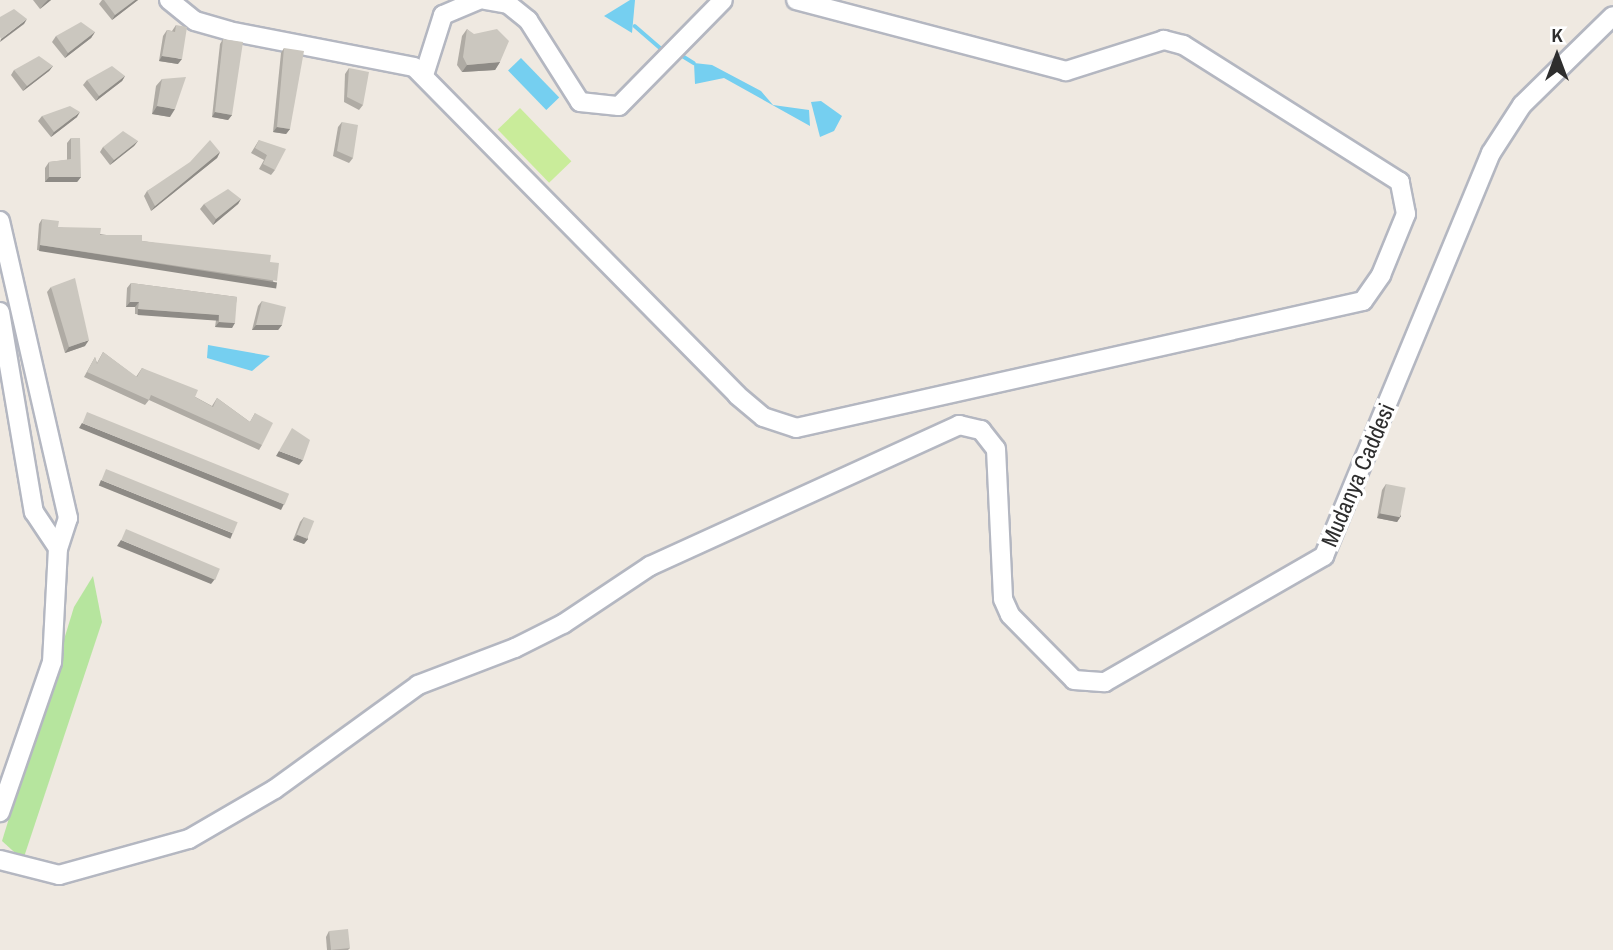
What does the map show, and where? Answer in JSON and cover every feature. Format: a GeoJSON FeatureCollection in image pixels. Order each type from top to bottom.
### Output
{"type":"FeatureCollection","features":[{"type":"Feature","properties":{"kind":"street"},"geometry":{"type":"LineString","coordinates":[[169,0],[195,21],[229,31],[414,67],[737,395],[764,417],[796,428],[1363,301],[1381,275],[1406,214],[1400,181],[1183,44],[1164,40],[1066,71],[796,0]]}},
{"type":"Feature","properties":{"kind":"street"},"geometry":{"type":"LineString","coordinates":[[424,75],[443,15],[478,0]]}},
{"type":"Feature","properties":{"kind":"street"},"geometry":{"type":"LineString","coordinates":[[485,0],[508,4],[528,20],[580,102],[619,106],[723,0]]}},
{"type":"Feature","properties":{"kind":"street","name":"Mudanya Caddesi"},"geometry":{"type":"LineString","coordinates":[[0,860],[59,875],[189,839],[275,789],[418,685],[515,648],[564,624],[650,566],[959,425],[981,430],[996,449],[1003,599],[1010,615],[1074,680],[1105,682],[1324,556],[1474,200],[1491,153],[1566,57],[1613,16]]}},
{"type":"Feature","properties":{"kind":"street"},"geometry":{"type":"LineString","coordinates":[[0,221],[68,518],[58,548],[52,662],[0,812]]}},
{"type":"Feature","properties":{"kind":"street"},"geometry":{"type":"LineString","coordinates":[[0,312],[34,512],[58,548]]}},
{"type":"Feature","properties":{"kind":"green space"},"geometry":{"type":"Polygon","coordinates":[[[520,108],[571,161],[549,183],[498,130],[520,108]]]}},
{"type":"Feature","properties":{"kind":"green space"},"geometry":{"type":"Polygon","coordinates":[[[93,576],[102,622],[23,860],[2,841],[74,607],[93,576]]]}},
{"type":"Feature","properties":{"kind":"water"},"geometry":{"type":"Polygon","coordinates":[[[630,0],[635,0],[632,33],[604,16],[630,0]]]}},
{"type":"Feature","properties":{"kind":"water"},"geometry":{"type":"Polygon","coordinates":[[[521,58],[559,98],[546,110],[508,71],[521,58]]]}},
{"type":"Feature","properties":{"kind":"water"},"geometry":{"type":"Polygon","coordinates":[[[694,63],[712,65],[761,91],[773,105],[809,110],[810,126],[724,78],[695,84],[694,63]]]}},
{"type":"Feature","properties":{"kind":"water"},"geometry":{"type":"Polygon","coordinates":[[[821,101],[842,116],[834,131],[820,137],[811,102],[821,101]]]}},
{"type":"Feature","properties":{"kind":"water"},"geometry":{"type":"Polygon","coordinates":[[[208,345],[270,356],[252,371],[207,358],[208,345]]]}},
{"type":"Feature","properties":{"kind":"building"},"geometry":{"type":"Polygon","coordinates":[[[104,0],[135,0],[115,15],[104,0]]]}},
{"type":"Feature","properties":{"kind":"building"},"geometry":{"type":"Polygon","coordinates":[[[14,9],[27,19],[1,39],[0,17],[14,9]]]}},
{"type":"Feature","properties":{"kind":"building"},"geometry":{"type":"Polygon","coordinates":[[[81,22],[95,32],[68,53],[56,36],[81,22]]]}},
{"type":"Feature","properties":{"kind":"building"},"geometry":{"type":"Polygon","coordinates":[[[176,25],[187,27],[182,59],[162,56],[167,30],[175,32],[176,25]]]}},
{"type":"Feature","properties":{"kind":"building"},"geometry":{"type":"Polygon","coordinates":[[[467,29],[474,34],[497,29],[509,41],[500,62],[467,65],[463,57],[467,29]]]}},
{"type":"Feature","properties":{"kind":"building"},"geometry":{"type":"Polygon","coordinates":[[[223,39],[243,42],[232,115],[215,112],[223,39]]]}},
{"type":"Feature","properties":{"kind":"building"},"geometry":{"type":"Polygon","coordinates":[[[284,48],[304,51],[290,129],[277,127],[284,48]]]}},
{"type":"Feature","properties":{"kind":"building"},"geometry":{"type":"Polygon","coordinates":[[[39,56],[53,66],[27,86],[14,70],[39,56]]]}},
{"type":"Feature","properties":{"kind":"building"},"geometry":{"type":"Polygon","coordinates":[[[112,66],[125,76],[99,96],[87,80],[112,66]]]}},
{"type":"Feature","properties":{"kind":"building"},"geometry":{"type":"Polygon","coordinates":[[[349,68],[369,72],[363,105],[347,97],[349,68]]]}},
{"type":"Feature","properties":{"kind":"building"},"geometry":{"type":"Polygon","coordinates":[[[186,77],[175,109],[157,106],[162,79],[186,77]]]}},
{"type":"Feature","properties":{"kind":"building"},"geometry":{"type":"Polygon","coordinates":[[[70,106],[80,112],[54,132],[42,116],[70,106]]]}},
{"type":"Feature","properties":{"kind":"building"},"geometry":{"type":"Polygon","coordinates":[[[342,122],[358,125],[353,158],[337,151],[342,122]]]}},
{"type":"Feature","properties":{"kind":"building"},"geometry":{"type":"Polygon","coordinates":[[[123,131],[138,141],[114,160],[103,147],[123,131]]]}},
{"type":"Feature","properties":{"kind":"building"},"geometry":{"type":"Polygon","coordinates":[[[71,138],[80,138],[81,177],[49,177],[49,162],[71,159],[71,138]]]}},
{"type":"Feature","properties":{"kind":"building"},"geometry":{"type":"Polygon","coordinates":[[[210,140],[220,152],[155,206],[147,191],[190,162],[210,140]]]}},
{"type":"Feature","properties":{"kind":"building"},"geometry":{"type":"Polygon","coordinates":[[[259,140],[286,149],[275,170],[263,164],[267,155],[255,148],[259,140]]]}},
{"type":"Feature","properties":{"kind":"building"},"geometry":{"type":"Polygon","coordinates":[[[228,189],[241,199],[216,219],[204,204],[228,189]]]}},
{"type":"Feature","properties":{"kind":"building"},"geometry":{"type":"Polygon","coordinates":[[[42,219],[59,221],[58,227],[101,228],[100,235],[142,235],[142,241],[271,255],[270,262],[279,263],[277,281],[40,245],[42,219]]]}},
{"type":"Feature","properties":{"kind":"building"},"geometry":{"type":"Polygon","coordinates":[[[75,278],[89,340],[69,347],[51,287],[75,278]]]}},
{"type":"Feature","properties":{"kind":"building"},"geometry":{"type":"Polygon","coordinates":[[[131,283],[237,297],[235,323],[219,322],[219,315],[138,309],[139,302],[130,302],[131,283]]]}},
{"type":"Feature","properties":{"kind":"building"},"geometry":{"type":"Polygon","coordinates":[[[262,301],[286,307],[282,325],[256,325],[262,301]]]}},
{"type":"Feature","properties":{"kind":"building"},"geometry":{"type":"Polygon","coordinates":[[[103,352],[137,377],[142,368],[198,390],[195,397],[213,407],[217,398],[250,422],[255,413],[273,423],[262,445],[151,395],[149,400],[87,372],[95,357],[97,364],[103,352]]]}},
{"type":"Feature","properties":{"kind":"building"},"geometry":{"type":"Polygon","coordinates":[[[87,412],[289,494],[285,505],[83,423],[87,412]]]}},
{"type":"Feature","properties":{"kind":"building"},"geometry":{"type":"Polygon","coordinates":[[[292,428],[310,440],[303,460],[279,451],[292,428]]]}},
{"type":"Feature","properties":{"kind":"building"},"geometry":{"type":"Polygon","coordinates":[[[106,469],[238,522],[233,533],[102,480],[106,469]]]}},
{"type":"Feature","properties":{"kind":"building"},"geometry":{"type":"Polygon","coordinates":[[[1386,484],[1406,488],[1400,517],[1380,513],[1386,484]]]}},
{"type":"Feature","properties":{"kind":"building"},"geometry":{"type":"Polygon","coordinates":[[[304,517],[314,521],[307,539],[297,535],[304,517]]]}},
{"type":"Feature","properties":{"kind":"building"},"geometry":{"type":"Polygon","coordinates":[[[126,529],[220,569],[215,580],[121,540],[126,529]]]}},
{"type":"Feature","properties":{"kind":"building"},"geometry":{"type":"Polygon","coordinates":[[[348,929],[350,948],[331,950],[329,931],[348,929]]]}},
{"type":"Feature","properties":{"kind":"waterway"},"geometry":{"type":"LineString","coordinates":[[635,26],[663,50]]}},
{"type":"Feature","properties":{"kind":"waterway"},"geometry":{"type":"LineString","coordinates":[[681,55],[694,63]]}}]}
